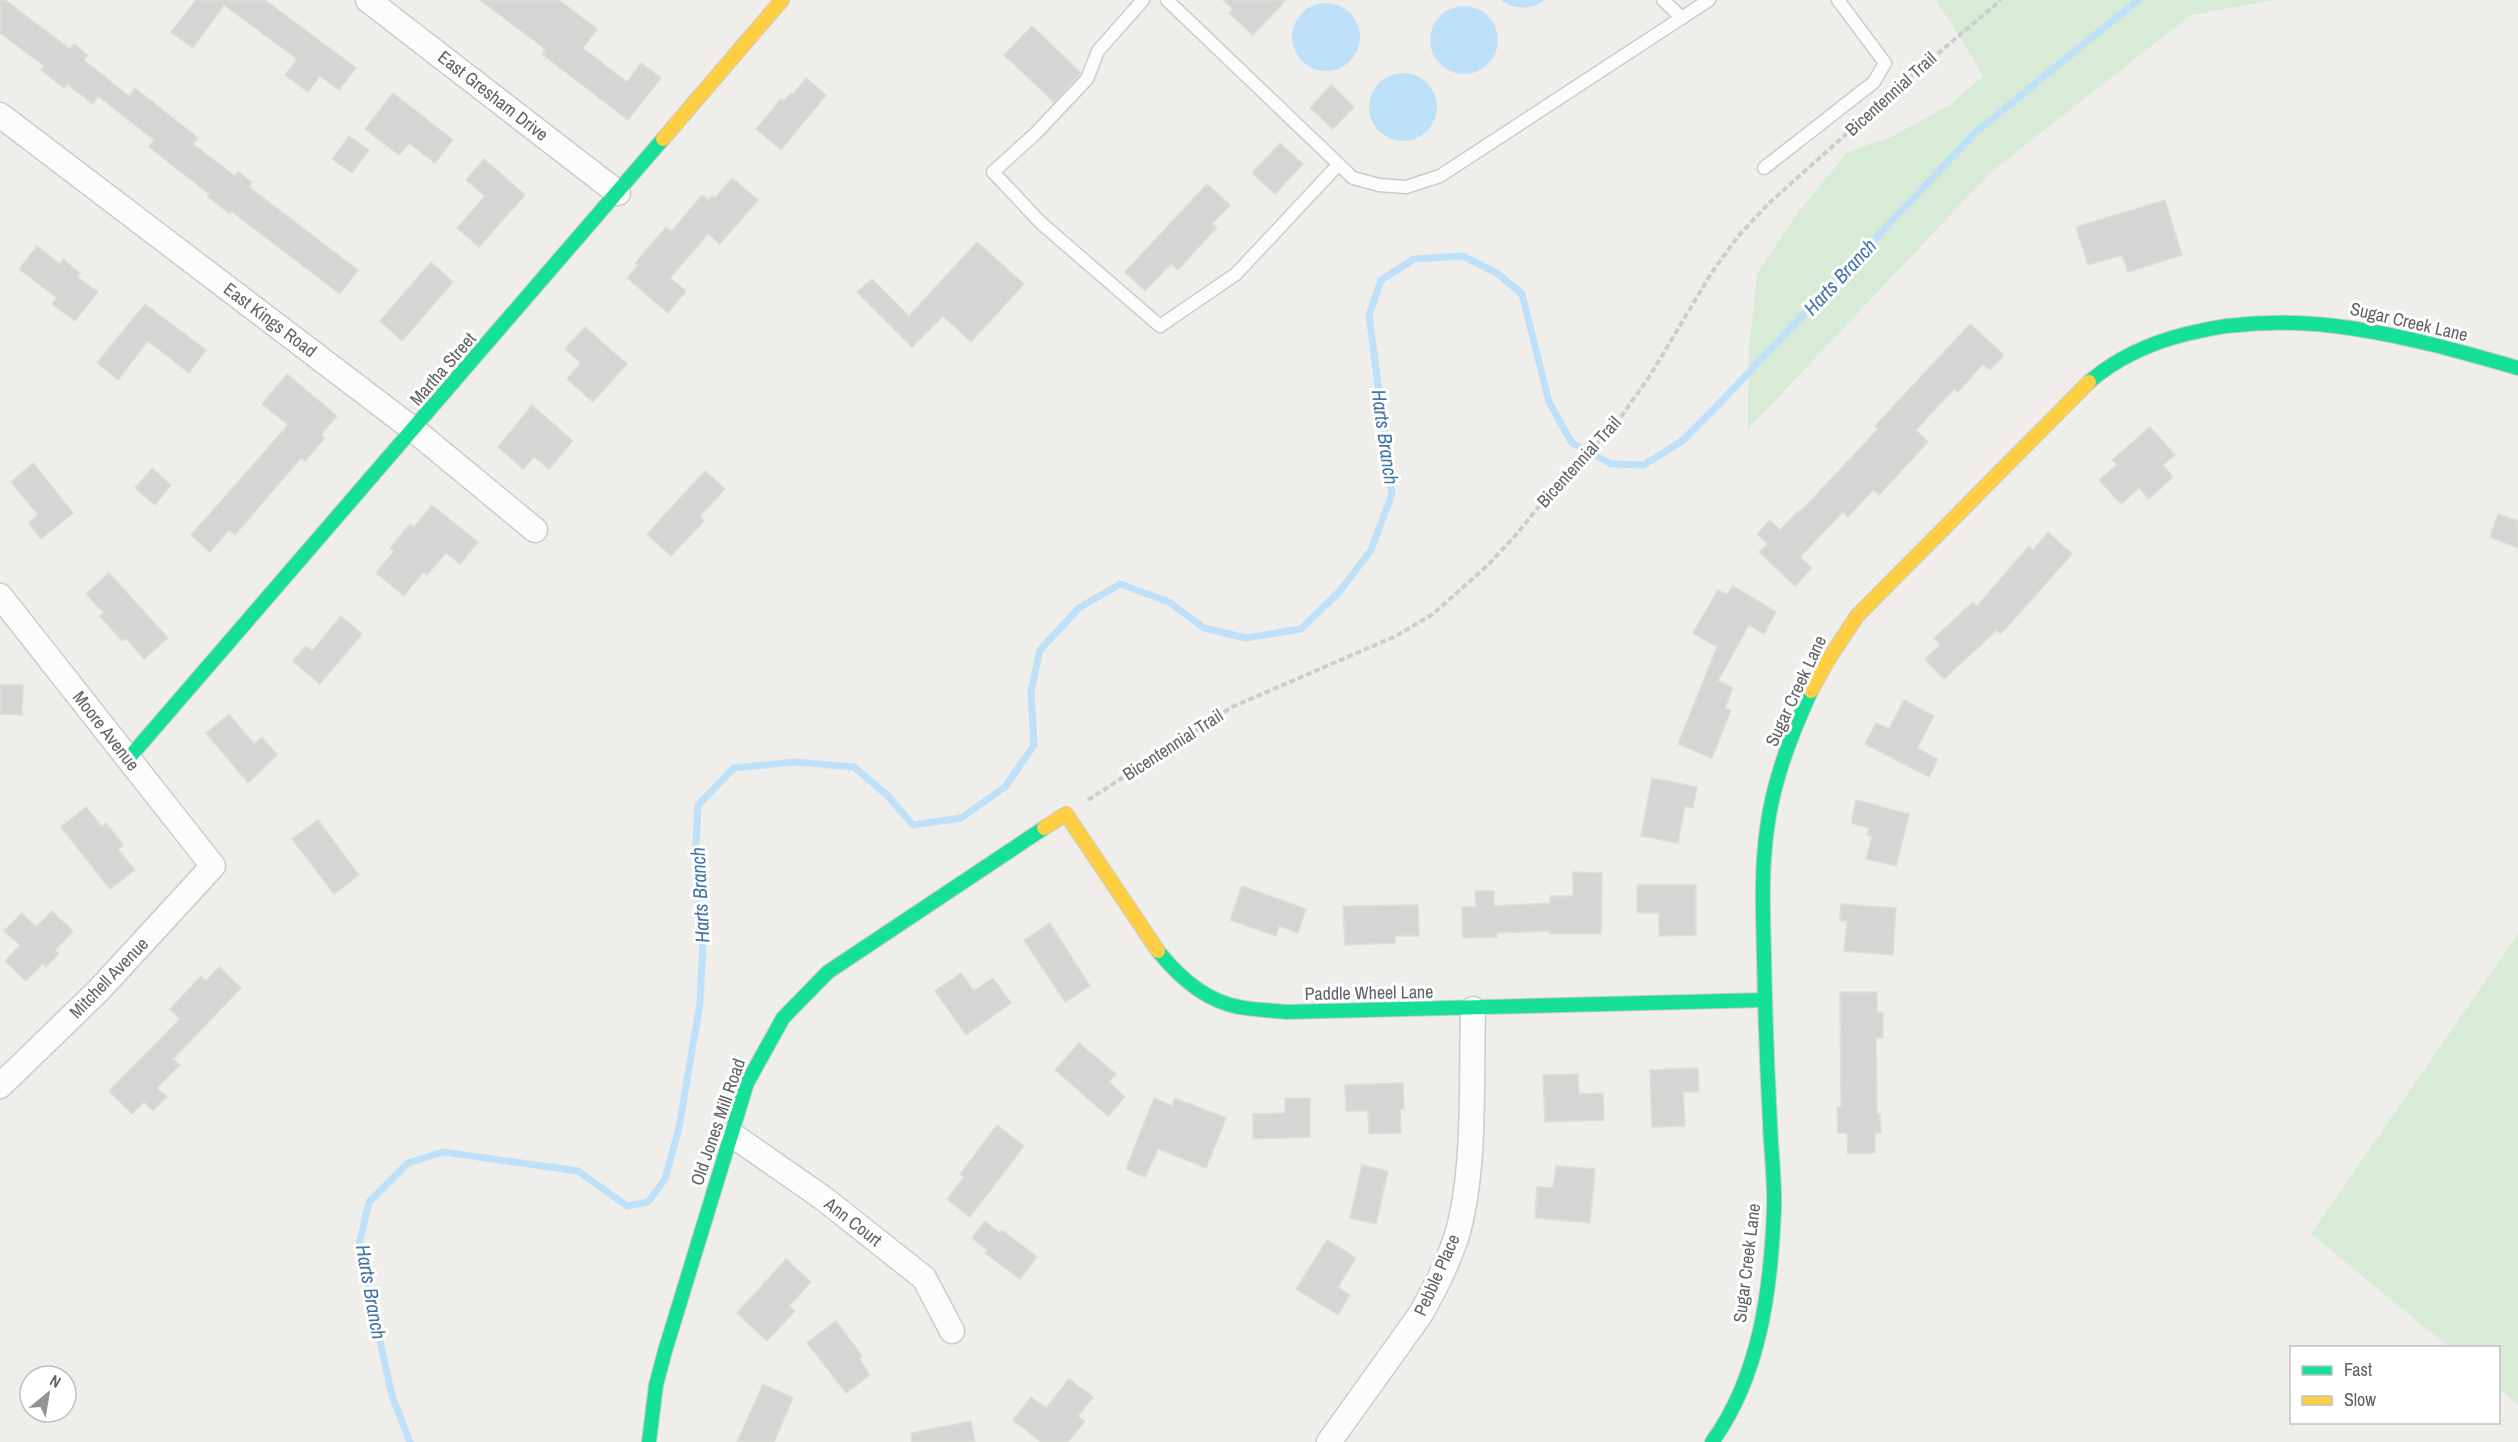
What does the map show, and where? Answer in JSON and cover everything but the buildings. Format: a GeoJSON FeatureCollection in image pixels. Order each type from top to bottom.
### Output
{"type":"FeatureCollection","features":[{"type":"Feature","properties":{"kind":"street","name":"East Gresham Drive"},"geometry":{"type":"LineString","coordinates":[[368,0],[618,193]]}},
{"type":"Feature","properties":{"kind":"street","name":"Martha Street"},"geometry":{"type":"LineString","coordinates":[[128,759],[783,0]]}},
{"type":"Feature","properties":{"kind":"street","name":"East Kings Road"},"geometry":{"type":"LineString","coordinates":[[0,115],[414,430],[535,530]]}},
{"type":"Feature","properties":{"kind":"street","name":"Sugar Creek Lane"},"geometry":{"type":"LineString","coordinates":[[1712,1442],[1734,1408],[1747,1377],[1756,1339],[1770,1255],[1774,1208],[1762,877],[1770,811],[1787,748],[1837,642],[1857,616],[2067,402],[2095,376],[2131,354],[2194,330],[2228,324],[2268,321],[2348,326],[2393,333],[2518,368]]}},
{"type":"Feature","properties":{"kind":"street","name":"Moore Avenue"},"geometry":{"type":"LineString","coordinates":[[0,596],[213,866]]}},
{"type":"Feature","properties":{"kind":"street","name":"Paddle Wheel Lane"},"geometry":{"type":"LineString","coordinates":[[1066,814],[1147,938],[1184,979],[1213,998],[1237,1007],[1286,1012],[1765,1000]]}},
{"type":"Feature","properties":{"kind":"street","name":"Old Jones Mill Road"},"geometry":{"type":"LineString","coordinates":[[649,1442],[656,1385],[747,1083],[762,1052],[783,1018],[828,972],[1066,814]]}},
{"type":"Feature","properties":{"kind":"street","name":"Mitchell Avenue"},"geometry":{"type":"LineString","coordinates":[[0,1086],[99,990],[213,866]]}},
{"type":"Feature","properties":{"kind":"street","name":"Pebble Place"},"geometry":{"type":"LineString","coordinates":[[1329,1442],[1420,1315],[1433,1292],[1457,1234],[1469,1161],[1473,1009]]}},
{"type":"Feature","properties":{"kind":"street","name":"Ann Court"},"geometry":{"type":"LineString","coordinates":[[731,1134],[823,1198],[924,1278],[952,1331]]}},
{"type":"Feature","properties":{"kind":"lane"},"geometry":{"type":"LineString","coordinates":[[1143,0],[1098,51],[1087,79],[1036,133],[993,172],[1041,223],[1160,326],[1236,274],[1338,165]]}},
{"type":"Feature","properties":{"kind":"lane"},"geometry":{"type":"LineString","coordinates":[[1167,0],[1353,178],[1379,185],[1407,187],[1440,176],[1709,0]]}},
{"type":"Feature","properties":{"kind":"lane"},"geometry":{"type":"LineString","coordinates":[[1663,0],[1682,18]]}},
{"type":"Feature","properties":{"kind":"lane"},"geometry":{"type":"LineString","coordinates":[[1764,168],[1874,82],[1885,63],[1838,0]]}},
{"type":"Feature","properties":{"kind":"path","name":"Bicentennial Trail"},"geometry":{"type":"LineString","coordinates":[[1066,814],[1232,707],[1396,636],[1433,614],[1488,565],[1544,500],[1618,421],[1651,374],[1712,272],[1740,234],[1769,202],[1916,71],[2001,0]]}},
{"type":"Feature","properties":{"kind":"green space"},"geometry":{"type":"Polygon","coordinates":[[[1935,0],[2274,0],[2191,15],[1991,172],[1748,429],[1749,349],[1757,274],[1799,211],[1848,152],[1891,137],[1950,105],[1983,76],[1935,0]]]}},
{"type":"Feature","properties":{"kind":"green space"},"geometry":{"type":"Polygon","coordinates":[[[2518,934],[2518,1405],[2500,1389],[2500,1346],[2448,1346],[2311,1234],[2518,934]]]}},
{"type":"Feature","properties":{"kind":"water"},"geometry":{"type":"Polygon","coordinates":[[[1501,0],[1544,0],[1534,6],[1523,8],[1512,6],[1501,0]]]}},
{"type":"Feature","properties":{"kind":"water"},"geometry":{"type":"Polygon","coordinates":[[[1333,3],[1345,9],[1354,18],[1360,30],[1358,50],[1350,61],[1333,71],[1319,71],[1302,61],[1294,50],[1292,30],[1302,13],[1313,5],[1333,3]]]}},
{"type":"Feature","properties":{"kind":"water"},"geometry":{"type":"Polygon","coordinates":[[[1471,6],[1483,12],[1492,21],[1498,33],[1496,53],[1488,64],[1471,74],[1457,74],[1440,64],[1432,53],[1430,33],[1440,16],[1451,8],[1471,6]]]}},
{"type":"Feature","properties":{"kind":"water"},"geometry":{"type":"Polygon","coordinates":[[[1410,73],[1422,79],[1431,88],[1437,100],[1435,120],[1427,131],[1410,141],[1396,141],[1379,131],[1371,120],[1369,100],[1379,83],[1390,75],[1410,73]]]}},
{"type":"Feature","properties":{"kind":"waterway","name":"Harts Branch"},"geometry":{"type":"LineString","coordinates":[[410,1442],[392,1396],[359,1245],[369,1202],[408,1163],[443,1152],[578,1171],[627,1206],[648,1202],[665,1179],[679,1128],[700,1003],[703,939],[695,862],[698,805],[734,768],[795,762],[854,767],[888,796],[913,825],[961,818],[1005,787],[1034,745],[1031,692],[1040,650],[1079,608],[1120,584],[1169,602],[1204,628],[1246,638],[1301,629],[1340,591],[1371,550],[1392,494],[1369,315],[1381,280],[1414,259],[1463,256],[1497,273],[1522,294],[1549,402],[1572,443],[1611,464],[1644,465],[1682,441],[1717,406],[1976,132],[2138,0]]}},
{"type":"Feature","properties":{"kind":"traffic: fast"},"geometry":{"type":"LineString","coordinates":[[128,759],[663,139]]}},
{"type":"Feature","properties":{"kind":"traffic: fast"},"geometry":{"type":"LineString","coordinates":[[2089,382],[2123,358],[2160,342],[2186,334],[2228,326],[2270,323],[2353,328],[2395,336],[2518,368]]}},
{"type":"Feature","properties":{"kind":"traffic: fast"},"geometry":{"type":"LineString","coordinates":[[1712,1442],[1742,1389],[1752,1360],[1760,1331],[1770,1270],[1774,1198],[1763,908],[1765,845],[1778,776],[1811,691]]}},
{"type":"Feature","properties":{"kind":"traffic: fast"},"geometry":{"type":"LineString","coordinates":[[649,1442],[656,1385],[665,1351],[747,1083],[783,1018],[828,972],[1044,828]]}},
{"type":"Feature","properties":{"kind":"traffic: fast"},"geometry":{"type":"LineString","coordinates":[[1158,951],[1183,978],[1215,999],[1239,1007],[1286,1012],[1765,1000]]}},
{"type":"Feature","properties":{"kind":"traffic: slow"},"geometry":{"type":"LineString","coordinates":[[663,139],[782,0]]}},
{"type":"Feature","properties":{"kind":"traffic: slow"},"geometry":{"type":"LineString","coordinates":[[1811,691],[1857,616],[2089,382]]}},
{"type":"Feature","properties":{"kind":"traffic: slow"},"geometry":{"type":"LineString","coordinates":[[1044,828],[1066,814],[1158,951]]}}]}
